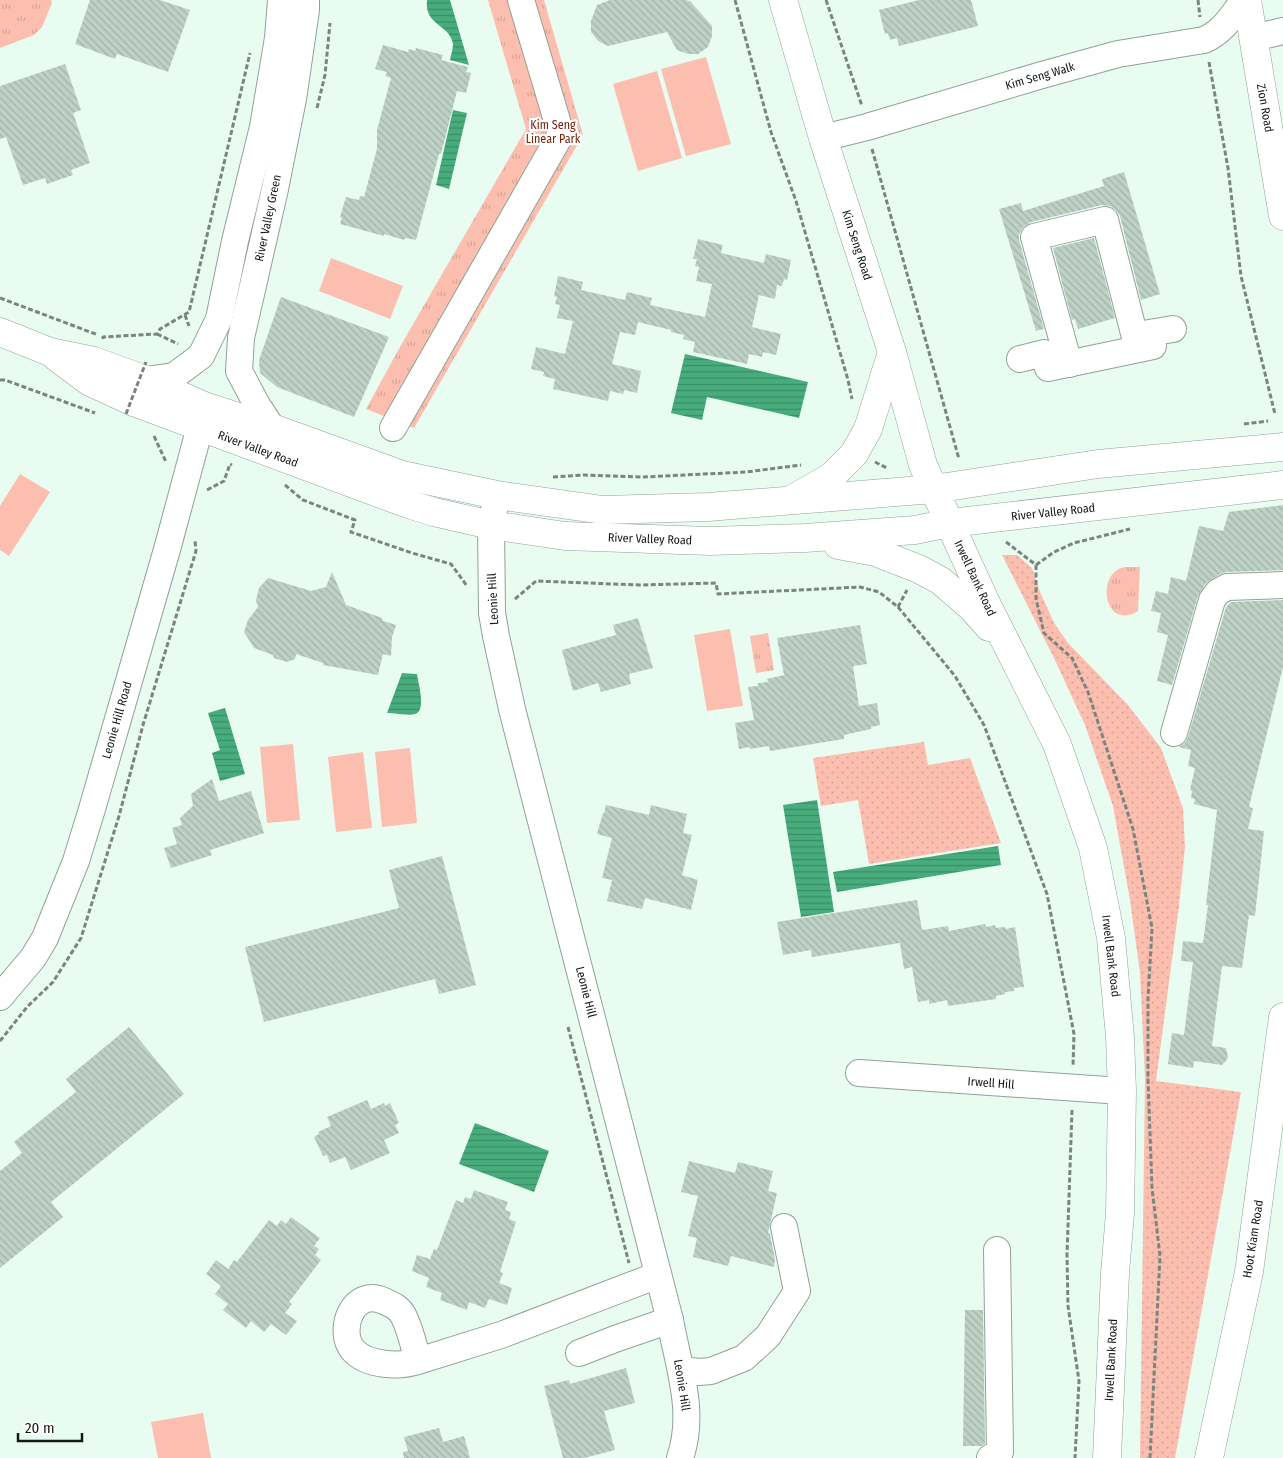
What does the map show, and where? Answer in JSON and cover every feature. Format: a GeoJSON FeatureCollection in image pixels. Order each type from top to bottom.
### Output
{"type":"FeatureCollection","features":[{"type":"Feature","properties":{"kind":"main road","name":"Zion Road"},"geometry":{"type":"LineString","coordinates":[[1246,0],[1283,216]]}},
{"type":"Feature","properties":{"kind":"main road","name":"Kim Seng Road"},"geometry":{"type":"LineString","coordinates":[[788,6],[822,138],[892,352],[923,465],[934,489]]}},
{"type":"Feature","properties":{"kind":"main road","name":"River Valley Road"},"geometry":{"type":"LineString","coordinates":[[0,333],[50,352],[146,371],[202,416],[408,504],[491,525],[566,536],[710,541],[805,538],[915,530],[950,523],[1283,485]]}},
{"type":"Feature","properties":{"kind":"main road","name":"River Valley Road"},"geometry":{"type":"LineString","coordinates":[[50,352],[90,382],[136,403],[272,428],[402,475],[497,495],[603,510],[708,508],[934,489],[1098,464],[1283,447]]}},
{"type":"Feature","properties":{"kind":"main road"},"geometry":{"type":"LineString","coordinates":[[786,502],[831,477],[854,454],[868,429],[892,352]]}},
{"type":"Feature","properties":{"kind":"main road","name":"Irwell Bank Road"},"geometry":{"type":"LineString","coordinates":[[934,489],[1056,744],[1093,848],[1111,938],[1120,1037],[1122,1092],[1120,1212],[1107,1458]]}},
{"type":"Feature","properties":{"kind":"main road"},"geometry":{"type":"LineString","coordinates":[[805,538],[875,552],[920,569],[941,580],[972,607],[1010,651]]}},
{"type":"Feature","properties":{"kind":"main road","name":"Hoot Kiam Road"},"geometry":{"type":"LineString","coordinates":[[1209,1458],[1249,1272],[1283,1017]]}},
{"type":"Feature","properties":{"kind":"street","name":"River Valley Green"},"geometry":{"type":"LineString","coordinates":[[146,371],[174,376],[201,356],[219,318],[235,241],[263,127],[278,38],[281,0]]}},
{"type":"Feature","properties":{"kind":"street","name":"River Valley Green"},"geometry":{"type":"LineString","coordinates":[[272,428],[239,371],[241,338],[293,100],[306,0]]}},
{"type":"Feature","properties":{"kind":"street"},"geometry":{"type":"LineString","coordinates":[[393,428],[561,134],[521,0]]}},
{"type":"Feature","properties":{"kind":"street","name":"Kim Seng Walk"},"geometry":{"type":"LineString","coordinates":[[822,138],[868,127],[1118,54],[1204,40],[1214,36],[1226,26],[1246,0]]}},
{"type":"Feature","properties":{"kind":"street"},"geometry":{"type":"LineString","coordinates":[[1254,38],[1283,31]]}},
{"type":"Feature","properties":{"kind":"street"},"geometry":{"type":"LineString","coordinates":[[1069,364],[1034,237],[1105,220],[1138,349]]}},
{"type":"Feature","properties":{"kind":"street"},"geometry":{"type":"LineString","coordinates":[[1020,360],[1044,354],[1048,368],[1069,364],[1153,346],[1149,333],[1173,329]]}},
{"type":"Feature","properties":{"kind":"street","name":"Leonie Hill Road"},"geometry":{"type":"LineString","coordinates":[[0,997],[33,958],[44,938],[76,861],[168,546],[202,416]]}},
{"type":"Feature","properties":{"kind":"street","name":"Leonie Hill"},"geometry":{"type":"LineString","coordinates":[[497,495],[491,525],[492,613],[505,680],[646,1280],[670,1320],[688,1413],[685,1445],[680,1458]]}},
{"type":"Feature","properties":{"kind":"street"},"geometry":{"type":"LineString","coordinates":[[1174,733],[1212,600],[1218,592],[1227,587],[1283,585]]}},
{"type":"Feature","properties":{"kind":"street","name":"Irwell Hill"},"geometry":{"type":"LineString","coordinates":[[859,1073],[1122,1092]]}},
{"type":"Feature","properties":{"kind":"street"},"geometry":{"type":"LineString","coordinates":[[681,1370],[711,1371],[744,1358],[768,1336],[797,1291],[784,1226]]}},
{"type":"Feature","properties":{"kind":"street"},"geometry":{"type":"LineString","coordinates":[[990,1458],[1000,1452],[997,1250]]}},
{"type":"Feature","properties":{"kind":"street"},"geometry":{"type":"LineString","coordinates":[[418,1361],[501,1335],[646,1280]]}},
{"type":"Feature","properties":{"kind":"street"},"geometry":{"type":"LineString","coordinates":[[579,1353],[615,1338],[670,1320]]}},
{"type":"Feature","properties":{"kind":"path"},"geometry":{"type":"LineString","coordinates":[[735,0],[771,132],[796,201],[848,380],[852,402]]}},
{"type":"Feature","properties":{"kind":"path"},"geometry":{"type":"LineString","coordinates":[[826,0],[868,127],[959,460]]}},
{"type":"Feature","properties":{"kind":"path"},"geometry":{"type":"LineString","coordinates":[[1198,0],[1228,168],[1242,276],[1275,414]]}},
{"type":"Feature","properties":{"kind":"path"},"geometry":{"type":"LineString","coordinates":[[0,298],[103,337],[157,334],[160,329],[189,312],[251,47]]}},
{"type":"Feature","properties":{"kind":"path"},"geometry":{"type":"LineString","coordinates":[[101,346],[103,337]]}},
{"type":"Feature","properties":{"kind":"path"},"geometry":{"type":"LineString","coordinates":[[126,414],[146,371]]}},
{"type":"Feature","properties":{"kind":"path"},"geometry":{"type":"LineString","coordinates":[[0,380],[5,380],[98,414]]}},
{"type":"Feature","properties":{"kind":"path"},"geometry":{"type":"LineString","coordinates":[[153,435],[167,464]]}},
{"type":"Feature","properties":{"kind":"path"},"geometry":{"type":"LineString","coordinates":[[205,497],[208,489],[224,481],[230,464],[239,467]]}},
{"type":"Feature","properties":{"kind":"path"},"geometry":{"type":"LineString","coordinates":[[550,478],[584,475],[644,477],[746,472],[802,465]]}},
{"type":"Feature","properties":{"kind":"path"},"geometry":{"type":"LineString","coordinates":[[281,482],[303,500],[356,520],[351,532],[412,554],[451,564],[470,589]]}},
{"type":"Feature","properties":{"kind":"path"},"geometry":{"type":"LineString","coordinates":[[1006,542],[1036,565],[1054,552],[1074,543],[1134,528]]}},
{"type":"Feature","properties":{"kind":"path"},"geometry":{"type":"LineString","coordinates":[[195,532],[196,551]]}},
{"type":"Feature","properties":{"kind":"path"},"geometry":{"type":"LineString","coordinates":[[536,581],[640,585],[716,583],[718,594],[860,587],[879,592],[898,607],[955,676],[984,725],[1046,894],[1074,1034],[1068,1306],[1079,1381],[1075,1458]]}},
{"type":"Feature","properties":{"kind":"path"},"geometry":{"type":"LineString","coordinates":[[568,1026],[605,1176],[646,1280]]}},
{"type":"Feature","properties":{"kind":"green space"},"geometry":{"type":"Polygon","coordinates":[[[0,0],[51,0],[52,3],[42,27],[34,35],[0,48],[0,0]]]}},
{"type":"Feature","properties":{"kind":"green space","name":"Kim Seng Linear Park"},"geometry":{"type":"Polygon","coordinates":[[[488,0],[544,0],[583,135],[414,428],[366,409],[526,129],[488,0]]]}},
{"type":"Feature","properties":{"kind":"green space"},"geometry":{"type":"Polygon","coordinates":[[[706,57],[731,144],[686,156],[661,69],[706,57]]]}},
{"type":"Feature","properties":{"kind":"green space"},"geometry":{"type":"Polygon","coordinates":[[[657,71],[682,158],[638,171],[613,84],[657,71]]]}},
{"type":"Feature","properties":{"kind":"green space"},"geometry":{"type":"Polygon","coordinates":[[[331,258],[403,286],[390,319],[319,291],[331,258]]]}},
{"type":"Feature","properties":{"kind":"green space"},"geometry":{"type":"Polygon","coordinates":[[[20,474],[50,492],[9,556],[0,550],[0,506],[20,474]]]}},
{"type":"Feature","properties":{"kind":"green space"},"geometry":{"type":"Polygon","coordinates":[[[1002,555],[1017,555],[1032,568],[1054,623],[1068,643],[1128,705],[1161,748],[1183,808],[1185,847],[1156,1081],[1241,1092],[1175,1458],[1140,1458],[1145,1078],[1140,973],[1130,900],[1113,806],[1085,725],[1054,658],[1002,555]]]}},
{"type":"Feature","properties":{"kind":"green space"},"geometry":{"type":"Polygon","coordinates":[[[1140,567],[1138,611],[1127,615],[1119,614],[1112,610],[1107,594],[1107,585],[1111,576],[1118,569],[1140,567]]]}},
{"type":"Feature","properties":{"kind":"green space"},"geometry":{"type":"Polygon","coordinates":[[[730,629],[743,706],[707,711],[694,635],[730,629]]]}},
{"type":"Feature","properties":{"kind":"green space"},"geometry":{"type":"Polygon","coordinates":[[[768,633],[774,670],[756,673],[750,636],[768,633]]]}},
{"type":"Feature","properties":{"kind":"green space"},"geometry":{"type":"Polygon","coordinates":[[[924,742],[928,765],[970,758],[1001,843],[869,864],[858,800],[821,806],[813,758],[924,742]]]}},
{"type":"Feature","properties":{"kind":"green space"},"geometry":{"type":"Polygon","coordinates":[[[293,744],[300,820],[267,823],[260,747],[293,744]]]}},
{"type":"Feature","properties":{"kind":"green space"},"geometry":{"type":"Polygon","coordinates":[[[410,748],[417,823],[382,827],[375,752],[410,748]]]}},
{"type":"Feature","properties":{"kind":"green space"},"geometry":{"type":"Polygon","coordinates":[[[363,752],[372,828],[336,832],[328,757],[363,752]]]}},
{"type":"Feature","properties":{"kind":"green space"},"geometry":{"type":"Polygon","coordinates":[[[203,1413],[211,1458],[158,1458],[151,1422],[203,1413]]]}},
{"type":"Feature","properties":{"kind":"shaded area"},"geometry":{"type":"Polygon","coordinates":[[[427,0],[450,0],[469,65],[450,60],[453,44],[451,37],[429,15],[427,0]]]}},
{"type":"Feature","properties":{"kind":"shaded area"},"geometry":{"type":"Polygon","coordinates":[[[453,110],[467,113],[449,189],[436,185],[453,110]]]}},
{"type":"Feature","properties":{"kind":"shaded area"},"geometry":{"type":"Polygon","coordinates":[[[685,354],[808,382],[799,418],[707,397],[702,420],[671,413],[685,354]]]}},
{"type":"Feature","properties":{"kind":"shaded area"},"geometry":{"type":"Polygon","coordinates":[[[402,673],[417,674],[421,708],[415,714],[387,713],[402,673]]]}},
{"type":"Feature","properties":{"kind":"shaded area"},"geometry":{"type":"Polygon","coordinates":[[[225,708],[245,774],[220,781],[212,753],[220,750],[208,713],[225,708]]]}},
{"type":"Feature","properties":{"kind":"shaded area"},"geometry":{"type":"Polygon","coordinates":[[[817,800],[834,912],[801,917],[783,805],[817,800]]]}},
{"type":"Feature","properties":{"kind":"shaded area"},"geometry":{"type":"Polygon","coordinates":[[[998,846],[1001,865],[837,892],[833,872],[998,846]]]}},
{"type":"Feature","properties":{"kind":"shaded area"},"geometry":{"type":"Polygon","coordinates":[[[475,1123],[549,1151],[534,1192],[459,1164],[475,1123]]]}},
{"type":"Feature","properties":{"kind":"building"},"geometry":{"type":"Polygon","coordinates":[[[90,0],[160,0],[190,10],[168,72],[117,54],[115,59],[75,44],[90,0]]]}},
{"type":"Feature","properties":{"kind":"building"},"geometry":{"type":"Polygon","coordinates":[[[610,0],[690,1],[712,26],[712,36],[708,47],[698,54],[688,54],[677,50],[667,32],[608,46],[598,41],[591,32],[591,21],[597,5],[610,0]]]}},
{"type":"Feature","properties":{"kind":"building"},"geometry":{"type":"Polygon","coordinates":[[[919,0],[971,0],[978,26],[899,46],[897,38],[890,40],[888,33],[885,34],[879,10],[919,0]]]}},
{"type":"Feature","properties":{"kind":"building"},"geometry":{"type":"Polygon","coordinates":[[[383,45],[408,52],[409,49],[415,51],[416,48],[443,55],[441,60],[468,67],[466,72],[471,73],[466,93],[457,91],[416,240],[405,238],[404,240],[384,234],[384,236],[340,224],[342,218],[340,217],[346,197],[359,200],[360,196],[364,197],[377,149],[377,130],[391,78],[385,76],[387,72],[375,69],[383,45]]]}},
{"type":"Feature","properties":{"kind":"building"},"geometry":{"type":"Polygon","coordinates":[[[65,64],[81,110],[73,113],[90,163],[71,170],[73,175],[47,184],[45,178],[23,185],[6,137],[0,139],[0,86],[65,64]]]}},
{"type":"Feature","properties":{"kind":"building"},"geometry":{"type":"Polygon","coordinates":[[[1124,172],[1160,294],[1141,300],[1120,216],[1110,206],[1102,205],[1031,222],[1023,227],[1019,234],[1019,240],[1044,329],[1036,331],[999,209],[1021,203],[1023,211],[1104,186],[1102,179],[1124,172]]]}},
{"type":"Feature","properties":{"kind":"building"},"geometry":{"type":"Polygon","coordinates":[[[1094,238],[1115,318],[1078,329],[1075,319],[1072,320],[1053,248],[1094,238]]]}},
{"type":"Feature","properties":{"kind":"building"},"geometry":{"type":"Polygon","coordinates":[[[698,239],[723,245],[721,253],[764,263],[766,254],[791,260],[787,280],[784,279],[782,286],[777,285],[775,299],[759,295],[752,327],[781,334],[776,355],[763,352],[762,357],[749,354],[747,364],[693,352],[695,342],[683,339],[684,335],[638,322],[635,335],[620,332],[612,364],[641,371],[637,393],[624,390],[623,394],[610,391],[608,401],[553,389],[555,379],[543,376],[544,372],[531,369],[536,347],[565,354],[573,321],[557,318],[560,305],[555,304],[557,297],[554,296],[558,276],[583,282],[581,290],[625,300],[627,292],[652,298],[650,305],[705,317],[712,284],[696,281],[699,267],[695,266],[697,259],[693,259],[698,239]]]}},
{"type":"Feature","properties":{"kind":"building"},"geometry":{"type":"Polygon","coordinates":[[[281,297],[389,337],[354,417],[277,387],[260,373],[259,360],[281,297]]]}},
{"type":"Feature","properties":{"kind":"building"},"geometry":{"type":"Polygon","coordinates":[[[1283,505],[1283,570],[1226,572],[1206,583],[1198,596],[1172,685],[1157,681],[1168,635],[1157,632],[1161,613],[1151,611],[1156,591],[1168,594],[1171,577],[1186,581],[1199,526],[1223,531],[1229,512],[1283,505]]]}},
{"type":"Feature","properties":{"kind":"building"},"geometry":{"type":"Polygon","coordinates":[[[332,572],[346,605],[396,625],[392,637],[391,656],[383,654],[378,675],[323,665],[323,663],[296,654],[295,659],[287,662],[274,658],[273,655],[254,648],[244,632],[248,620],[258,607],[256,600],[259,588],[268,578],[311,591],[326,587],[332,572]]]}},
{"type":"Feature","properties":{"kind":"building"},"geometry":{"type":"Polygon","coordinates":[[[1283,600],[1283,667],[1249,807],[1253,808],[1248,829],[1264,831],[1255,916],[1249,915],[1242,968],[1222,966],[1212,1046],[1226,1048],[1228,1057],[1222,1065],[1194,1061],[1193,1068],[1168,1064],[1172,1033],[1184,1035],[1193,962],[1181,961],[1183,941],[1203,943],[1217,810],[1194,804],[1195,799],[1191,798],[1192,791],[1190,790],[1195,768],[1188,766],[1191,750],[1179,747],[1185,743],[1188,737],[1226,607],[1231,602],[1283,600]]]}},
{"type":"Feature","properties":{"kind":"building"},"geometry":{"type":"Polygon","coordinates":[[[638,618],[653,668],[629,674],[631,684],[601,692],[598,683],[573,691],[562,650],[616,635],[613,625],[638,618]]]}},
{"type":"Feature","properties":{"kind":"building"},"geometry":{"type":"Polygon","coordinates":[[[860,625],[867,664],[853,666],[859,706],[877,703],[880,725],[844,735],[844,739],[770,751],[769,746],[739,749],[735,723],[754,720],[748,687],[758,686],[758,683],[768,682],[767,679],[784,675],[777,638],[860,625]]]}},
{"type":"Feature","properties":{"kind":"building"},"geometry":{"type":"Polygon","coordinates":[[[212,779],[219,801],[251,791],[264,833],[210,850],[212,855],[171,868],[164,848],[177,844],[172,828],[182,825],[180,818],[193,806],[191,794],[212,779]]]}},
{"type":"Feature","properties":{"kind":"building"},"geometry":{"type":"Polygon","coordinates":[[[606,805],[649,815],[651,805],[687,814],[683,833],[692,835],[682,875],[698,880],[691,910],[645,898],[642,909],[607,901],[612,880],[602,878],[612,838],[597,834],[606,805]]]}},
{"type":"Feature","properties":{"kind":"building"},"geometry":{"type":"Polygon","coordinates":[[[442,856],[476,985],[439,994],[435,979],[264,1022],[245,947],[399,908],[389,870],[442,856]]]}},
{"type":"Feature","properties":{"kind":"building"},"geometry":{"type":"Polygon","coordinates":[[[917,900],[922,930],[948,926],[949,931],[985,924],[986,927],[995,925],[996,928],[1005,927],[1006,929],[1015,927],[1024,987],[1014,988],[1014,991],[996,996],[996,999],[948,1006],[947,1000],[929,1004],[929,1000],[918,1002],[912,967],[904,969],[900,943],[812,957],[811,950],[783,955],[777,922],[917,900]]]}},
{"type":"Feature","properties":{"kind":"building"},"geometry":{"type":"Polygon","coordinates":[[[129,1027],[184,1094],[51,1202],[63,1217],[0,1268],[0,1171],[22,1153],[14,1142],[76,1092],[66,1079],[129,1027]]]}},
{"type":"Feature","properties":{"kind":"building"},"geometry":{"type":"Polygon","coordinates":[[[367,1100],[371,1109],[384,1103],[385,1106],[390,1103],[399,1123],[395,1125],[399,1133],[384,1140],[390,1153],[351,1170],[345,1157],[330,1163],[327,1155],[323,1156],[314,1137],[319,1134],[318,1132],[331,1126],[327,1117],[367,1100]]]}},
{"type":"Feature","properties":{"kind":"building"},"geometry":{"type":"Polygon","coordinates":[[[689,1161],[735,1173],[738,1162],[773,1171],[768,1191],[777,1193],[768,1233],[770,1234],[775,1259],[774,1267],[731,1256],[728,1266],[693,1257],[697,1238],[688,1236],[698,1196],[681,1192],[689,1161]]]}},
{"type":"Feature","properties":{"kind":"building"},"geometry":{"type":"Polygon","coordinates":[[[474,1190],[508,1202],[505,1210],[511,1212],[509,1219],[516,1222],[500,1272],[503,1273],[499,1283],[512,1288],[507,1305],[489,1299],[485,1308],[469,1302],[467,1310],[440,1300],[442,1293],[426,1287],[429,1278],[412,1271],[417,1255],[430,1259],[434,1249],[437,1250],[456,1200],[463,1203],[465,1197],[471,1199],[474,1190]]]}},
{"type":"Feature","properties":{"kind":"building"},"geometry":{"type":"Polygon","coordinates":[[[291,1217],[320,1238],[314,1246],[319,1249],[315,1255],[321,1260],[289,1302],[292,1304],[285,1313],[297,1321],[286,1335],[271,1324],[264,1332],[251,1321],[246,1328],[223,1310],[228,1304],[215,1294],[221,1286],[206,1274],[216,1260],[228,1269],[234,1260],[237,1262],[269,1220],[277,1226],[281,1220],[286,1224],[291,1217]]]}},
{"type":"Feature","properties":{"kind":"building"},"geometry":{"type":"Polygon","coordinates":[[[965,1310],[983,1310],[985,1444],[982,1446],[963,1446],[965,1310]]]}},
{"type":"Feature","properties":{"kind":"building"},"geometry":{"type":"Polygon","coordinates":[[[626,1368],[635,1403],[604,1411],[615,1450],[584,1458],[563,1458],[544,1386],[569,1380],[570,1384],[626,1368]]]}},
{"type":"Feature","properties":{"kind":"building"},"geometry":{"type":"Polygon","coordinates":[[[439,1428],[443,1442],[464,1436],[470,1458],[404,1458],[403,1452],[408,1451],[404,1437],[439,1428]]]}}]}
